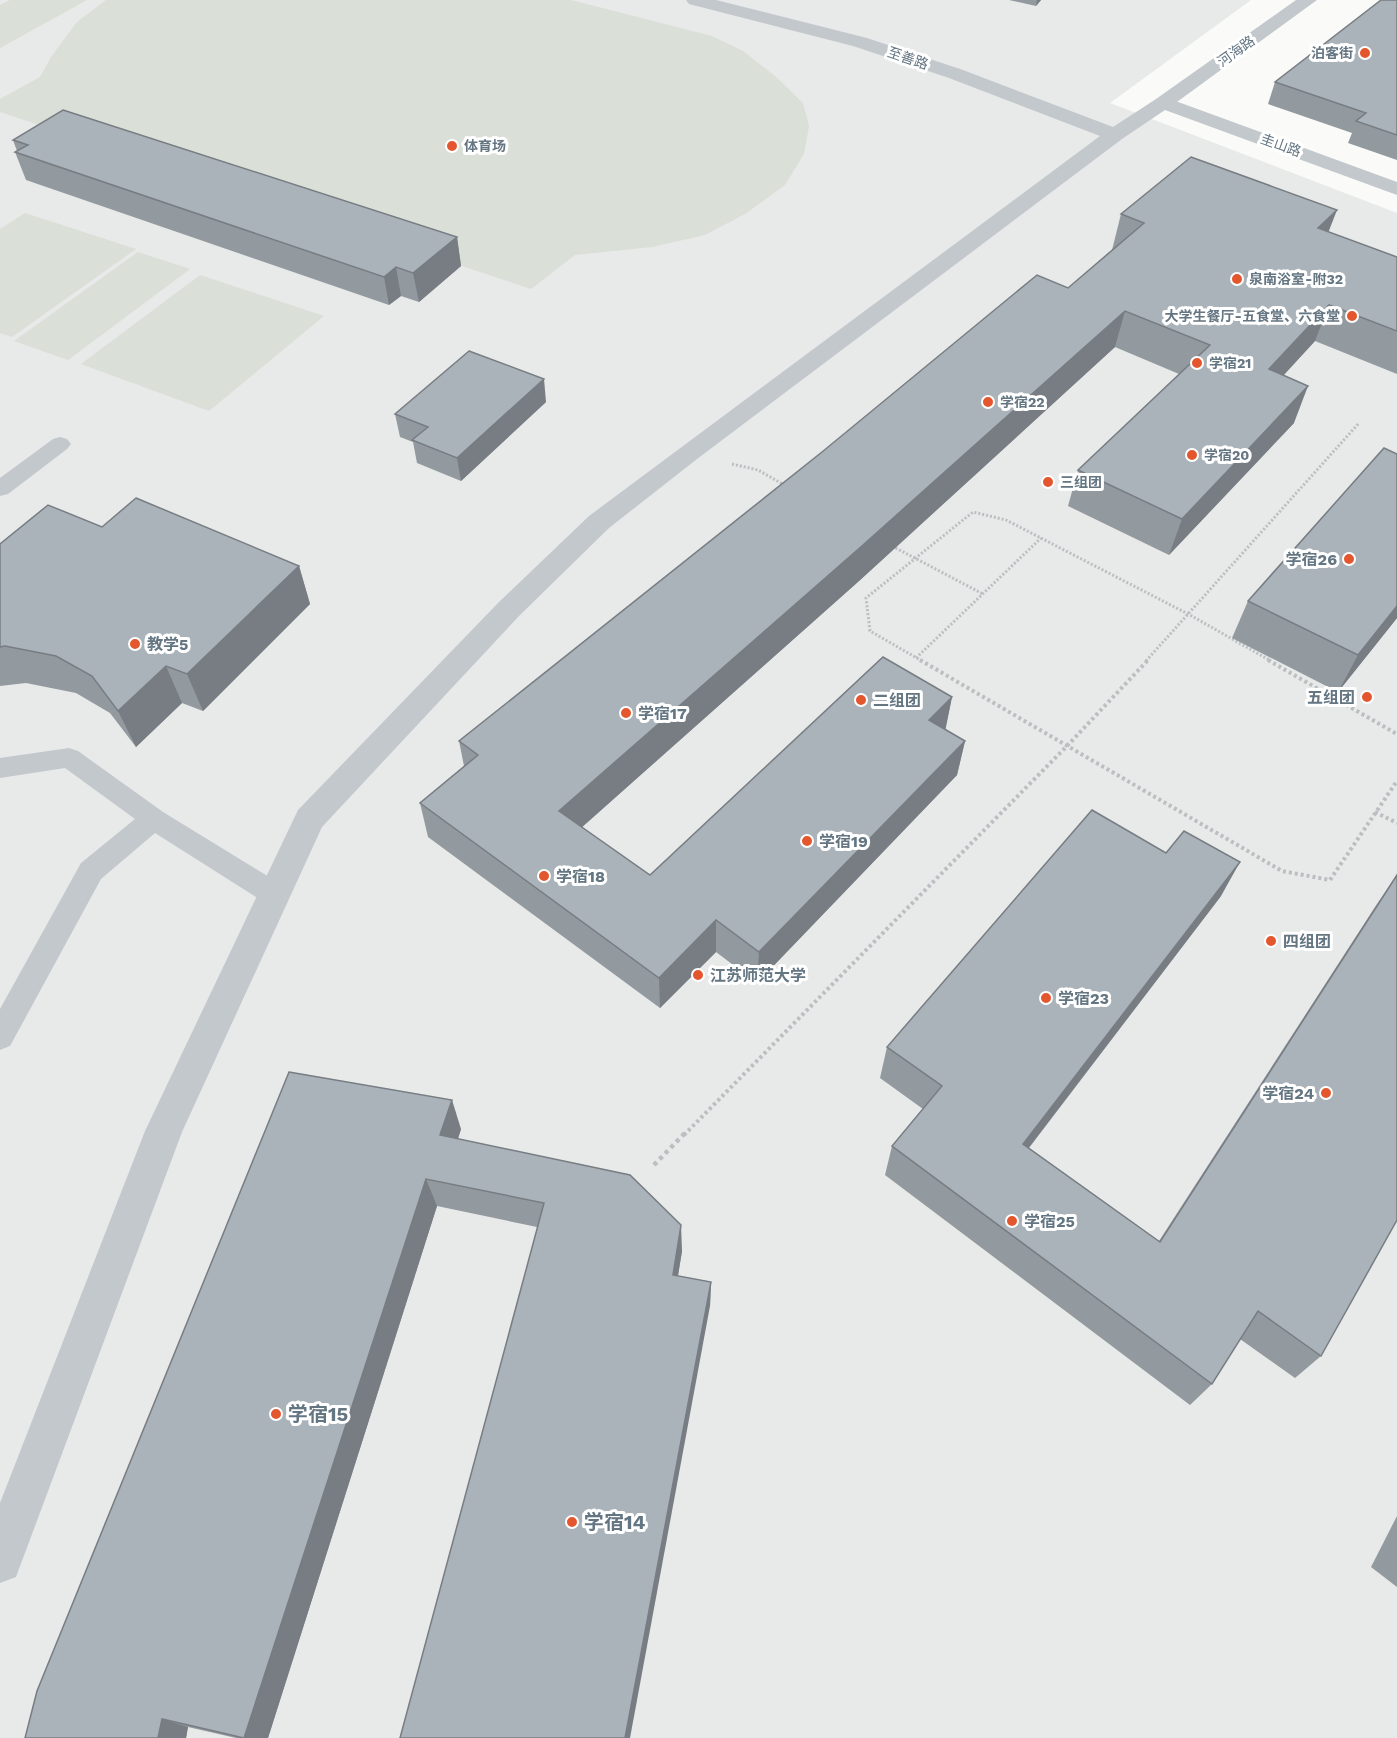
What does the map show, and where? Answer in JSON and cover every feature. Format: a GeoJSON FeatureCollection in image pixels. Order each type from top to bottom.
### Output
{"type":"FeatureCollection","features":[{"type":"Feature","properties":{"kind":"street","name":"至善路"},"geometry":{"type":"LineString","coordinates":[[695,0],[860,42],[956,74],[1115,135]]}},
{"type":"Feature","properties":{"kind":"street","name":"河海路"},"geometry":{"type":"LineString","coordinates":[[0,1561],[164,1131],[309,819],[517,602],[599,522],[688,453],[1115,135],[1308,0]]}},
{"type":"Feature","properties":{"kind":"street","name":"圭山路"},"geometry":{"type":"LineString","coordinates":[[1163,103],[1397,189]]}},
{"type":"Feature","properties":{"kind":"lane"},"geometry":{"type":"LineString","coordinates":[[0,489],[60,444]]}},
{"type":"Feature","properties":{"kind":"lane"},"geometry":{"type":"LineString","coordinates":[[0,768],[69,758],[154,819],[274,894]]}},
{"type":"Feature","properties":{"kind":"lane"},"geometry":{"type":"LineString","coordinates":[[0,1037],[91,871],[154,819]]}},
{"type":"Feature","properties":{"kind":"path"},"geometry":{"type":"LineString","coordinates":[[654,1165],[1066,747],[1190,615],[1359,423]]}},
{"type":"Feature","properties":{"kind":"path"},"geometry":{"type":"LineString","coordinates":[[688,453],[758,470],[787,487]]}},
{"type":"Feature","properties":{"kind":"path"},"geometry":{"type":"LineString","coordinates":[[1397,734],[1190,615],[1006,520],[974,512],[866,598],[870,631],[1282,871],[1330,880],[1397,781]]}},
{"type":"Feature","properties":{"kind":"path"},"geometry":{"type":"LineString","coordinates":[[916,658],[1041,538]]}},
{"type":"Feature","properties":{"kind":"path"},"geometry":{"type":"LineString","coordinates":[[885,542],[982,594]]}},
{"type":"Feature","properties":{"kind":"path"},"geometry":{"type":"LineString","coordinates":[[1376,812],[1397,823]]}},
{"type":"Feature","properties":{"kind":"shaded area","name":"江苏师范大学"},"geometry":{"type":"Polygon","coordinates":[[[0,0],[1251,0],[1110,103],[1397,213],[1397,1738],[0,1738],[0,0]]]}},
{"type":"Feature","properties":{"kind":"shaded area"},"geometry":{"type":"Polygon","coordinates":[[[10,0],[87,0],[0,48],[0,5],[10,0]]]}},
{"type":"Feature","properties":{"kind":"shaded area","name":"体育场"},"geometry":{"type":"Polygon","coordinates":[[[106,0],[571,0],[712,36],[743,51],[775,76],[803,103],[809,126],[804,154],[785,185],[745,214],[705,235],[652,247],[575,255],[531,289],[0,112],[0,99],[40,77],[51,57],[77,22],[106,0]]]}},
{"type":"Feature","properties":{"kind":"shaded area"},"geometry":{"type":"Polygon","coordinates":[[[25,213],[136,249],[12,337],[0,333],[0,229],[25,213]]]}},
{"type":"Feature","properties":{"kind":"shaded area"},"geometry":{"type":"Polygon","coordinates":[[[138,252],[190,269],[68,360],[14,341],[138,252]]]}},
{"type":"Feature","properties":{"kind":"shaded area"},"geometry":{"type":"Polygon","coordinates":[[[200,275],[324,316],[209,411],[81,364],[200,275]]]}},
{"type":"Feature","properties":{"kind":"building","name":"泊客街"},"geometry":{"type":"Polygon","coordinates":[[[1381,0],[1397,0],[1397,135],[1356,121],[1366,113],[1275,82],[1381,0]]]}},
{"type":"Feature","properties":{"kind":"building"},"geometry":{"type":"Polygon","coordinates":[[[63,110],[457,237],[413,273],[396,267],[384,277],[15,152],[28,145],[13,140],[63,110]]]}},
{"type":"Feature","properties":{"kind":"building"},"geometry":{"type":"Polygon","coordinates":[[[1191,157],[1337,210],[1318,228],[1397,257],[1397,331],[1329,305],[1269,369],[1308,386],[1182,519],[1078,470],[1210,345],[1125,311],[863,545],[559,811],[650,875],[883,657],[952,697],[929,720],[965,741],[759,952],[716,920],[659,978],[420,803],[478,755],[459,741],[822,452],[1037,275],[1068,288],[1144,223],[1121,214],[1191,157]]]}},
{"type":"Feature","properties":{"kind":"building"},"geometry":{"type":"Polygon","coordinates":[[[469,351],[544,379],[457,458],[412,440],[428,427],[395,414],[469,351]]]}},
{"type":"Feature","properties":{"kind":"building","name":"学宿26"},"geometry":{"type":"Polygon","coordinates":[[[1384,448],[1397,454],[1397,606],[1358,655],[1248,601],[1384,448]]]}},
{"type":"Feature","properties":{"kind":"building","name":"教学5"},"geometry":{"type":"Polygon","coordinates":[[[136,498],[299,566],[187,674],[166,666],[118,711],[92,676],[56,656],[0,647],[0,544],[48,505],[102,527],[136,498]]]}},
{"type":"Feature","properties":{"kind":"building"},"geometry":{"type":"Polygon","coordinates":[[[1092,810],[1166,853],[1184,831],[1240,862],[1023,1144],[1160,1242],[1397,875],[1397,1220],[1321,1356],[1258,1311],[1212,1384],[892,1146],[942,1086],[887,1047],[1092,810]]]}},
{"type":"Feature","properties":{"kind":"building"},"geometry":{"type":"Polygon","coordinates":[[[289,1072],[452,1100],[440,1135],[630,1175],[681,1225],[673,1275],[711,1282],[625,1738],[400,1738],[544,1203],[426,1179],[244,1738],[162,1719],[158,1738],[25,1738],[37,1691],[289,1072]]]}},
{"type":"Feature","properties":{"kind":"place","name":"泊客街"},"geometry":{"type":"Point","coordinates":[1365,53]}},
{"type":"Feature","properties":{"kind":"place","name":"体育场"},"geometry":{"type":"Point","coordinates":[452,146]}},
{"type":"Feature","properties":{"kind":"place","name":"泉南浴室-附32"},"geometry":{"type":"Point","coordinates":[1237,279]}},
{"type":"Feature","properties":{"kind":"place","name":"大学生餐厅-五食堂、六食堂"},"geometry":{"type":"Point","coordinates":[1352,316]}},
{"type":"Feature","properties":{"kind":"place","name":"学宿21"},"geometry":{"type":"Point","coordinates":[1197,363]}},
{"type":"Feature","properties":{"kind":"place","name":"学宿22"},"geometry":{"type":"Point","coordinates":[988,402]}},
{"type":"Feature","properties":{"kind":"place","name":"学宿20"},"geometry":{"type":"Point","coordinates":[1192,455]}},
{"type":"Feature","properties":{"kind":"place","name":"三组团"},"geometry":{"type":"Point","coordinates":[1048,482]}},
{"type":"Feature","properties":{"kind":"place","name":"学宿26"},"geometry":{"type":"Point","coordinates":[1349,559]}},
{"type":"Feature","properties":{"kind":"place","name":"教学5"},"geometry":{"type":"Point","coordinates":[135,644]}},
{"type":"Feature","properties":{"kind":"place","name":"五组团"},"geometry":{"type":"Point","coordinates":[1367,697]}},
{"type":"Feature","properties":{"kind":"place","name":"二组团"},"geometry":{"type":"Point","coordinates":[861,700]}},
{"type":"Feature","properties":{"kind":"place","name":"学宿17"},"geometry":{"type":"Point","coordinates":[626,713]}},
{"type":"Feature","properties":{"kind":"place","name":"学宿19"},"geometry":{"type":"Point","coordinates":[807,841]}},
{"type":"Feature","properties":{"kind":"place","name":"学宿18"},"geometry":{"type":"Point","coordinates":[544,876]}},
{"type":"Feature","properties":{"kind":"place","name":"四组团"},"geometry":{"type":"Point","coordinates":[1271,941]}},
{"type":"Feature","properties":{"kind":"place","name":"江苏师范大学"},"geometry":{"type":"Point","coordinates":[698,975]}},
{"type":"Feature","properties":{"kind":"place","name":"学宿23"},"geometry":{"type":"Point","coordinates":[1046,998]}},
{"type":"Feature","properties":{"kind":"place","name":"学宿24"},"geometry":{"type":"Point","coordinates":[1326,1093]}},
{"type":"Feature","properties":{"kind":"place","name":"学宿25"},"geometry":{"type":"Point","coordinates":[1012,1221]}},
{"type":"Feature","properties":{"kind":"place","name":"学宿15"},"geometry":{"type":"Point","coordinates":[276,1414]}},
{"type":"Feature","properties":{"kind":"place","name":"学宿14"},"geometry":{"type":"Point","coordinates":[572,1522]}}]}
